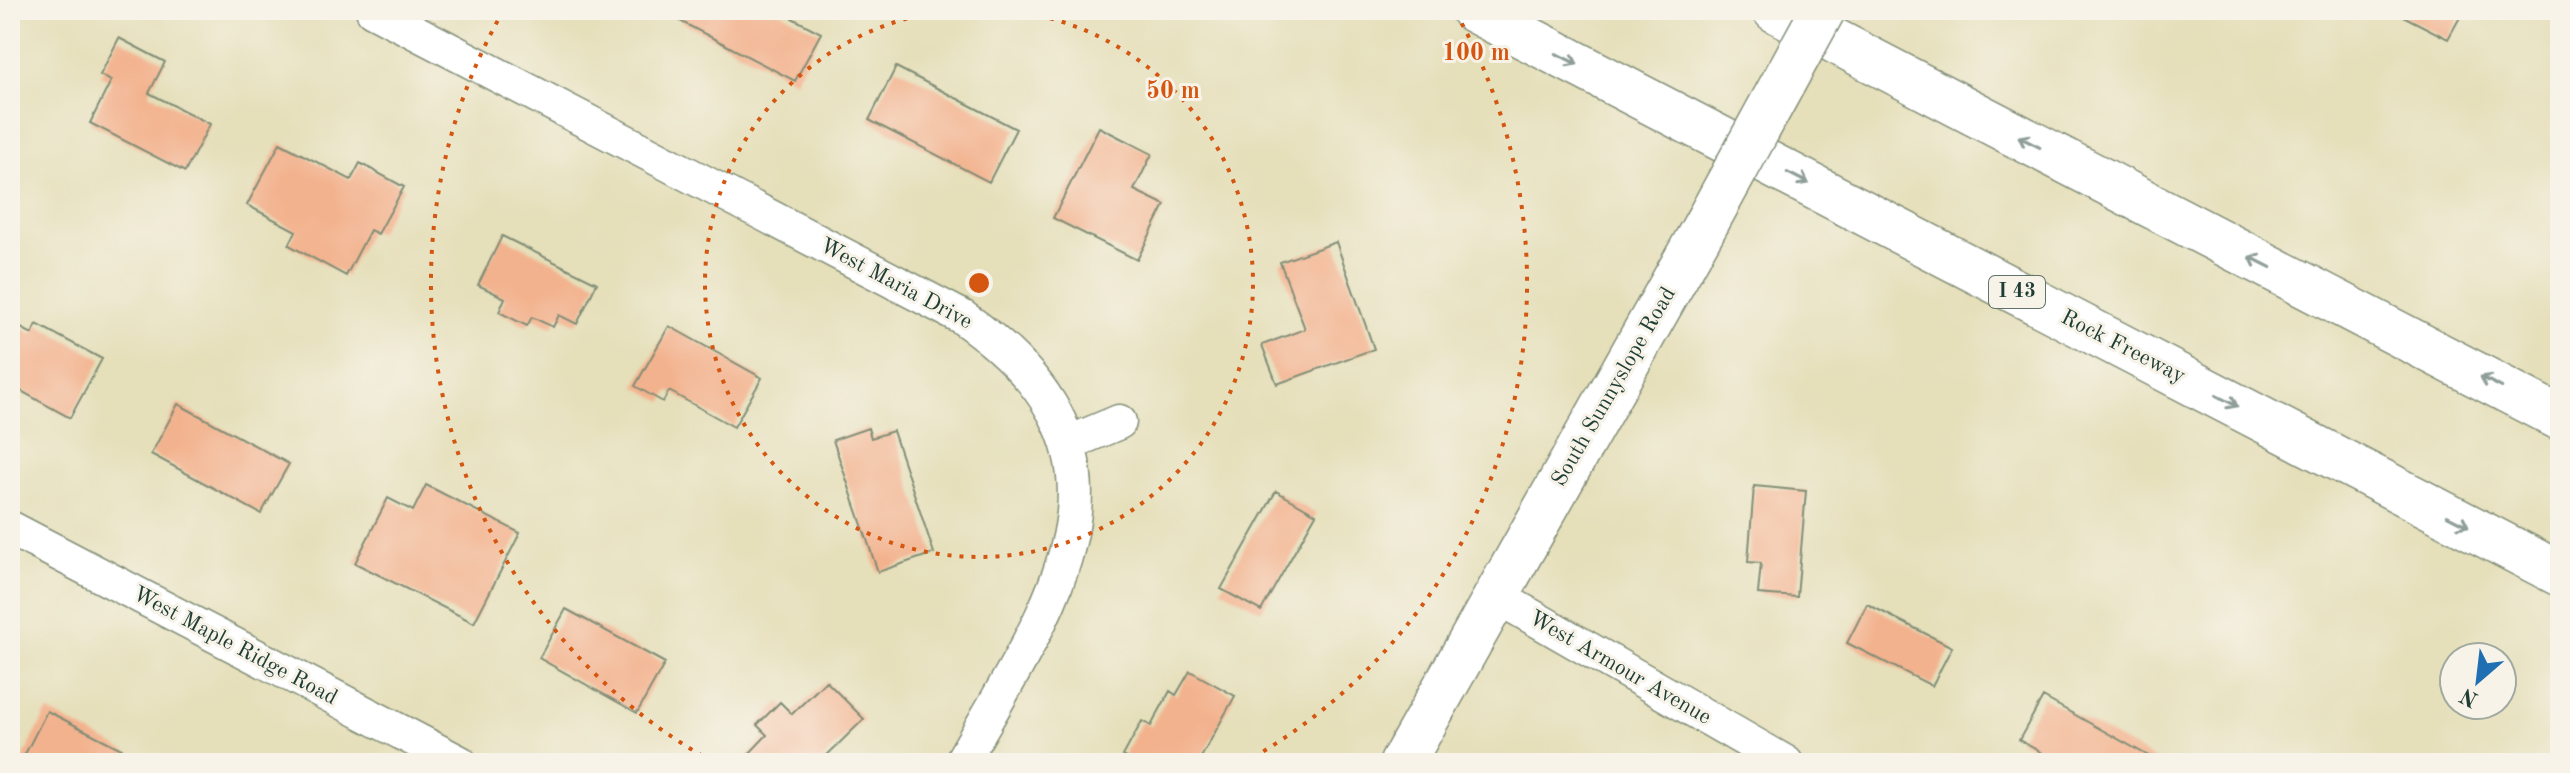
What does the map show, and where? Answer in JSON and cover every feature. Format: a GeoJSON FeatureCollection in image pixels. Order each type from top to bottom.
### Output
{"type":"FeatureCollection","features":[{"type":"Feature","properties":{"kind":"main road","name":"Rock Freeway"},"geometry":{"type":"LineString","coordinates":[[1473,10],[2560,574]]}},
{"type":"Feature","properties":{"kind":"main road"},"geometry":{"type":"LineString","coordinates":[[1775,10],[2560,418]]}},
{"type":"Feature","properties":{"kind":"main road","name":"South Sunnyslope Road"},"geometry":{"type":"LineString","coordinates":[[1402,763],[1823,10]]}},
{"type":"Feature","properties":{"kind":"street","name":"West Maria Drive"},"geometry":{"type":"LineString","coordinates":[[373,10],[962,317],[1025,367],[1050,401],[1069,443],[1076,482],[1073,527],[1061,577],[1044,616],[961,763]]}},
{"type":"Feature","properties":{"kind":"street"},"geometry":{"type":"LineString","coordinates":[[1069,443],[1119,422]]}},
{"type":"Feature","properties":{"kind":"street","name":"West Maple Ridge Road"},"geometry":{"type":"LineString","coordinates":[[10,528],[460,763]]}},
{"type":"Feature","properties":{"kind":"street","name":"West Armour Avenue"},"geometry":{"type":"LineString","coordinates":[[1496,596],[1786,763]]}},
{"type":"Feature","properties":{"kind":"building"},"geometry":{"type":"Polygon","coordinates":[[[10,10],[23,10],[10,40],[10,10]]]}},
{"type":"Feature","properties":{"kind":"building"},"geometry":{"type":"Polygon","coordinates":[[[685,10],[777,10],[821,33],[795,81],[680,21],[685,10]]]}},
{"type":"Feature","properties":{"kind":"building"},"geometry":{"type":"Polygon","coordinates":[[[2409,10],[2464,10],[2448,39],[2405,17],[2409,10]]]}},
{"type":"Feature","properties":{"kind":"building"},"geometry":{"type":"Polygon","coordinates":[[[119,38],[165,62],[149,93],[210,124],[185,172],[90,123],[111,81],[100,75],[119,38]]]}},
{"type":"Feature","properties":{"kind":"building"},"geometry":{"type":"Polygon","coordinates":[[[896,67],[1016,129],[989,182],[869,120],[896,67]]]}},
{"type":"Feature","properties":{"kind":"building"},"geometry":{"type":"Polygon","coordinates":[[[1099,127],[1152,154],[1134,190],[1165,205],[1137,260],[1053,218],[1099,127]]]}},
{"type":"Feature","properties":{"kind":"building"},"geometry":{"type":"Polygon","coordinates":[[[280,143],[351,180],[360,163],[404,187],[378,234],[370,230],[346,276],[289,245],[296,231],[247,205],[280,143]]]}},
{"type":"Feature","properties":{"kind":"building"},"geometry":{"type":"Polygon","coordinates":[[[502,236],[597,283],[577,324],[559,315],[553,327],[532,317],[527,326],[499,312],[505,298],[478,285],[502,236]]]}},
{"type":"Feature","properties":{"kind":"building"},"geometry":{"type":"Polygon","coordinates":[[[1336,242],[1374,349],[1277,384],[1262,345],[1305,329],[1280,262],[1336,242]]]}},
{"type":"Feature","properties":{"kind":"building"},"geometry":{"type":"Polygon","coordinates":[[[10,322],[32,334],[37,324],[102,359],[70,418],[10,385],[10,322]]]}},
{"type":"Feature","properties":{"kind":"building"},"geometry":{"type":"Polygon","coordinates":[[[669,326],[762,378],[734,427],[669,391],[663,402],[635,386],[669,326]]]}},
{"type":"Feature","properties":{"kind":"building"},"geometry":{"type":"Polygon","coordinates":[[[178,404],[289,464],[261,514],[151,454],[178,404]]]}},
{"type":"Feature","properties":{"kind":"building"},"geometry":{"type":"Polygon","coordinates":[[[868,428],[871,438],[893,431],[934,553],[878,572],[833,440],[868,428]]]}},
{"type":"Feature","properties":{"kind":"building"},"geometry":{"type":"Polygon","coordinates":[[[426,485],[520,533],[474,623],[355,563],[388,498],[413,511],[426,485]]]}},
{"type":"Feature","properties":{"kind":"building"},"geometry":{"type":"Polygon","coordinates":[[[1754,486],[1806,491],[1797,597],[1758,594],[1761,563],[1748,562],[1754,486]]]}},
{"type":"Feature","properties":{"kind":"building"},"geometry":{"type":"Polygon","coordinates":[[[1276,491],[1316,514],[1261,611],[1221,589],[1276,491]]]}},
{"type":"Feature","properties":{"kind":"building"},"geometry":{"type":"Polygon","coordinates":[[[1867,604],[1952,647],[1932,686],[1847,643],[1867,604]]]}},
{"type":"Feature","properties":{"kind":"building"},"geometry":{"type":"Polygon","coordinates":[[[566,609],[665,663],[637,713],[539,658],[566,609]]]}},
{"type":"Feature","properties":{"kind":"building"},"geometry":{"type":"Polygon","coordinates":[[[1190,671],[1235,696],[1198,763],[1136,763],[1123,756],[1142,721],[1151,726],[1170,691],[1176,695],[1190,671]]]}},
{"type":"Feature","properties":{"kind":"building"},"geometry":{"type":"Polygon","coordinates":[[[826,681],[864,719],[819,763],[748,763],[744,759],[767,735],[757,725],[780,702],[792,714],[826,681]]]}},
{"type":"Feature","properties":{"kind":"building"},"geometry":{"type":"Polygon","coordinates":[[[2043,697],[2161,763],[2060,763],[2019,740],[2043,697]]]}},
{"type":"Feature","properties":{"kind":"building"},"geometry":{"type":"Polygon","coordinates":[[[47,711],[149,763],[29,763],[22,760],[47,711]]]}}]}
